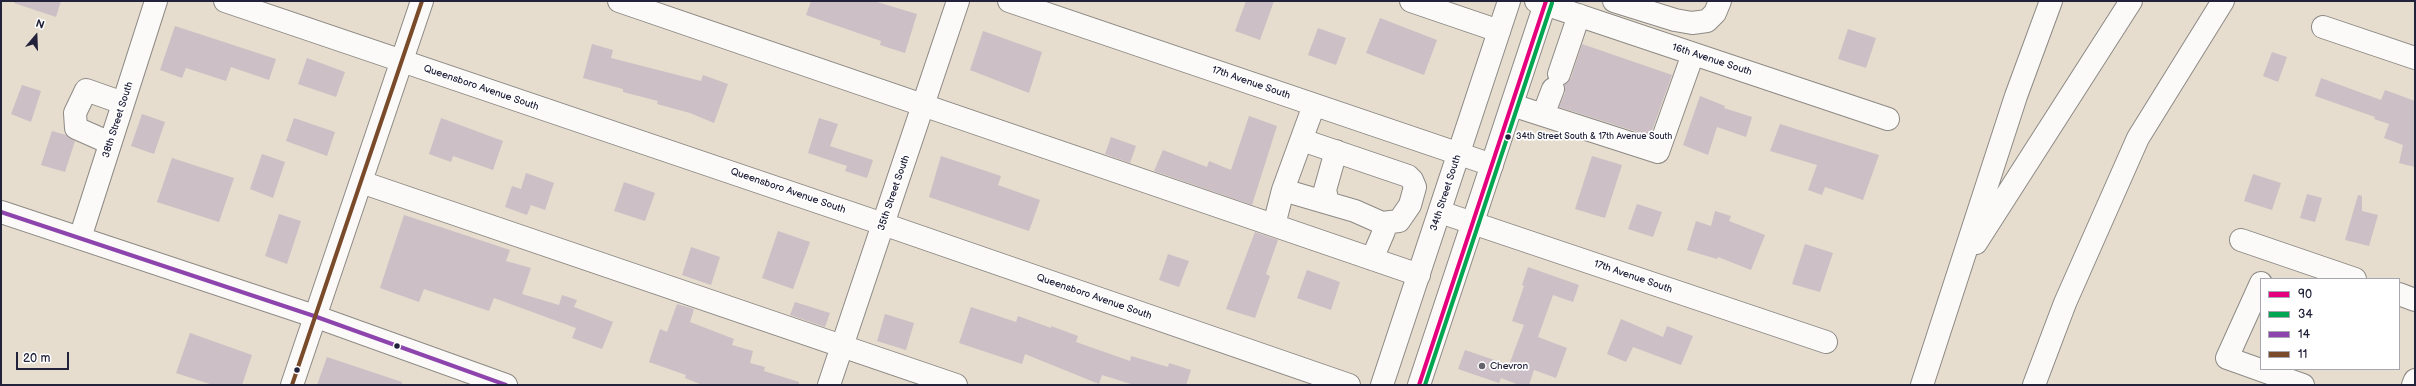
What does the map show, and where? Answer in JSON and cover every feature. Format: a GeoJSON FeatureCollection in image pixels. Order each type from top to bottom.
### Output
{"type":"FeatureCollection","features":[{"type":"Feature","properties":{"kind":"main road","name":"38th Street South"},"geometry":{"type":"LineString","coordinates":[[80,238],[156,1]]}},
{"type":"Feature","properties":{"kind":"main road","name":"Queensboro Avenue South"},"geometry":{"type":"LineString","coordinates":[[225,1],[883,224],[1349,385]]}},
{"type":"Feature","properties":{"kind":"main road"},"geometry":{"type":"LineString","coordinates":[[292,385],[314,316],[422,1]]}},
{"type":"Feature","properties":{"kind":"main road"},"geometry":{"type":"LineString","coordinates":[[619,1],[1419,275]]}},
{"type":"Feature","properties":{"kind":"main road","name":"35th Street South"},"geometry":{"type":"LineString","coordinates":[[829,385],[958,1]]}},
{"type":"Feature","properties":{"kind":"main road","name":"17th Avenue South"},"geometry":{"type":"LineString","coordinates":[[1009,1],[1492,165]]}},
{"type":"Feature","properties":{"kind":"main road"},"geometry":{"type":"LineString","coordinates":[[1411,1],[1499,31]]}},
{"type":"Feature","properties":{"kind":"main road","name":"34th Street South"},"geometry":{"type":"LineString","coordinates":[[1382,385],[1509,1]]}},
{"type":"Feature","properties":{"kind":"main road"},"geometry":{"type":"LineString","coordinates":[[1614,1],[1675,20],[1692,23],[1707,21],[1715,13],[1720,1]]}},
{"type":"Feature","properties":{"kind":"main road"},"geometry":{"type":"LineString","coordinates":[[1922,385],[2016,96],[2051,1]]}},
{"type":"Feature","properties":{"kind":"main road"},"geometry":{"type":"LineString","coordinates":[[1959,270],[2131,1]]}},
{"type":"Feature","properties":{"kind":"main road"},"geometry":{"type":"LineString","coordinates":[[2034,385],[2065,303],[2138,138],[2223,1]]}},
{"type":"Feature","properties":{"kind":"main road"},"geometry":{"type":"LineString","coordinates":[[1418,385],[1512,105],[1542,2]]}},
{"type":"Feature","properties":{"kind":"main road","name":"16th Avenue South"},"geometry":{"type":"LineString","coordinates":[[1542,2],[1579,16],[1888,119]]}},
{"type":"Feature","properties":{"kind":"main road"},"geometry":{"type":"LineString","coordinates":[[1543,115],[1579,16]]}},
{"type":"Feature","properties":{"kind":"main road"},"geometry":{"type":"LineString","coordinates":[[2324,27],[2415,58]]}},
{"type":"Feature","properties":{"kind":"main road"},"geometry":{"type":"LineString","coordinates":[[1512,105],[1658,152],[1693,54]]}},
{"type":"Feature","properties":{"kind":"main road"},"geometry":{"type":"LineString","coordinates":[[110,143],[76,128],[75,113],[86,90],[123,103]]}},
{"type":"Feature","properties":{"kind":"main road"},"geometry":{"type":"LineString","coordinates":[[1274,225],[1283,190],[1314,105]]}},
{"type":"Feature","properties":{"kind":"main road"},"geometry":{"type":"LineString","coordinates":[[1283,190],[1355,211],[1382,222],[1399,221],[1410,205],[1415,187],[1412,180],[1408,176],[1302,140]]}},
{"type":"Feature","properties":{"kind":"main road"},"geometry":{"type":"LineString","coordinates":[[1328,203],[1324,190],[1336,151]]}},
{"type":"Feature","properties":{"kind":"main road"},"geometry":{"type":"LineString","coordinates":[[361,182],[956,385]]}},
{"type":"Feature","properties":{"kind":"main road"},"geometry":{"type":"LineString","coordinates":[[1,212],[314,316],[506,385]]}},
{"type":"Feature","properties":{"kind":"main road","name":"17th Avenue South"},"geometry":{"type":"LineString","coordinates":[[1440,212],[1826,342]]}},
{"type":"Feature","properties":{"kind":"main road"},"geometry":{"type":"LineString","coordinates":[[1372,259],[1384,231],[1382,222]]}},
{"type":"Feature","properties":{"kind":"main road"},"geometry":{"type":"LineString","coordinates":[[2241,240],[2352,278]]}},
{"type":"Feature","properties":{"kind":"main road"},"geometry":{"type":"LineString","coordinates":[[2263,278],[2275,252]]}},
{"type":"Feature","properties":{"kind":"main road"},"geometry":{"type":"LineString","coordinates":[[2260,285],[2227,358],[2260,370]]}},
{"type":"Feature","properties":{"kind":"main road"},"geometry":{"type":"LineString","coordinates":[[2400,294],[2415,300]]}},
{"type":"Feature","properties":{"kind":"main road"},"geometry":{"type":"LineString","coordinates":[[2261,370],[2303,385]]}},
{"type":"Feature","properties":{"kind":"main road"},"geometry":{"type":"LineString","coordinates":[[2413,385],[2415,380]]}},
{"type":"Feature","properties":{"kind":"building"},"geometry":{"type":"Polygon","coordinates":[[[15,1],[61,1],[56,17],[14,3],[15,1]]]}},
{"type":"Feature","properties":{"kind":"building"},"geometry":{"type":"Polygon","coordinates":[[[811,1],[874,1],[917,14],[905,53],[880,45],[881,41],[806,15],[811,1]]]}},
{"type":"Feature","properties":{"kind":"building"},"geometry":{"type":"Polygon","coordinates":[[[1246,1],[1274,1],[1260,40],[1235,31],[1246,1]]]}},
{"type":"Feature","properties":{"kind":"building"},"geometry":{"type":"Polygon","coordinates":[[[1380,18],[1437,40],[1424,75],[1366,53],[1380,18]]]}},
{"type":"Feature","properties":{"kind":"building"},"geometry":{"type":"Polygon","coordinates":[[[175,26],[276,59],[269,80],[231,67],[226,81],[186,68],[182,78],[160,70],[175,26]]]}},
{"type":"Feature","properties":{"kind":"building"},"geometry":{"type":"Polygon","coordinates":[[[1318,28],[1346,38],[1336,65],[1308,55],[1318,28]]]}},
{"type":"Feature","properties":{"kind":"building"},"geometry":{"type":"Polygon","coordinates":[[[1848,29],[1876,38],[1866,68],[1838,59],[1848,29]]]}},
{"type":"Feature","properties":{"kind":"building"},"geometry":{"type":"Polygon","coordinates":[[[983,31],[1042,52],[1029,93],[970,70],[983,31]]]}},
{"type":"Feature","properties":{"kind":"building"},"geometry":{"type":"Polygon","coordinates":[[[592,44],[613,50],[611,58],[701,81],[703,75],[728,84],[714,123],[690,113],[657,104],[658,101],[623,92],[623,89],[583,78],[592,44]]]}},
{"type":"Feature","properties":{"kind":"building"},"geometry":{"type":"Polygon","coordinates":[[[1582,44],[1672,75],[1650,136],[1559,107],[1565,93],[1564,85],[1571,78],[1582,44]]]}},
{"type":"Feature","properties":{"kind":"building"},"geometry":{"type":"Polygon","coordinates":[[[2272,52],[2287,57],[2278,82],[2263,76],[2272,52]]]}},
{"type":"Feature","properties":{"kind":"building"},"geometry":{"type":"Polygon","coordinates":[[[307,58],[345,72],[336,97],[298,84],[307,58]]]}},
{"type":"Feature","properties":{"kind":"building"},"geometry":{"type":"Polygon","coordinates":[[[2321,78],[2381,100],[2385,90],[2415,101],[2415,167],[2399,163],[2403,145],[2384,138],[2389,124],[2374,119],[2375,117],[2315,96],[2321,78]]]}},
{"type":"Feature","properties":{"kind":"building"},"geometry":{"type":"Polygon","coordinates":[[[22,85],[41,91],[31,122],[11,114],[22,85]]]}},
{"type":"Feature","properties":{"kind":"building"},"geometry":{"type":"Polygon","coordinates":[[[1700,96],[1725,106],[1724,108],[1752,117],[1746,137],[1717,127],[1708,155],[1683,145],[1700,96]]]}},
{"type":"Feature","properties":{"kind":"building"},"geometry":{"type":"Polygon","coordinates":[[[142,114],[165,122],[154,154],[131,146],[142,114]]]}},
{"type":"Feature","properties":{"kind":"building"},"geometry":{"type":"Polygon","coordinates":[[[1249,116],[1277,126],[1252,205],[1154,171],[1163,150],[1207,167],[1209,161],[1231,170],[1249,116]]]}},
{"type":"Feature","properties":{"kind":"building"},"geometry":{"type":"Polygon","coordinates":[[[294,118],[335,132],[327,156],[286,141],[294,118]]]}},
{"type":"Feature","properties":{"kind":"building"},"geometry":{"type":"Polygon","coordinates":[[[441,118],[503,141],[493,170],[453,156],[451,162],[429,154],[441,118]]]}},
{"type":"Feature","properties":{"kind":"building"},"geometry":{"type":"Polygon","coordinates":[[[819,118],[838,124],[830,146],[873,160],[867,178],[845,171],[847,166],[808,153],[819,118]]]}},
{"type":"Feature","properties":{"kind":"building"},"geometry":{"type":"Polygon","coordinates":[[[1780,124],[1879,155],[1863,200],[1825,187],[1822,195],[1808,190],[1817,165],[1770,151],[1780,124]]]}},
{"type":"Feature","properties":{"kind":"building"},"geometry":{"type":"Polygon","coordinates":[[[52,131],[66,135],[75,141],[65,172],[41,165],[52,131]]]}},
{"type":"Feature","properties":{"kind":"building"},"geometry":{"type":"Polygon","coordinates":[[[1111,137],[1136,146],[1130,163],[1105,154],[1111,137]]]}},
{"type":"Feature","properties":{"kind":"building"},"geometry":{"type":"Polygon","coordinates":[[[262,154],[285,162],[273,198],[250,189],[262,154]]]}},
{"type":"Feature","properties":{"kind":"building"},"geometry":{"type":"Polygon","coordinates":[[[941,156],[1001,176],[998,185],[1040,200],[1029,231],[929,197],[941,156]]]}},
{"type":"Feature","properties":{"kind":"building"},"geometry":{"type":"Polygon","coordinates":[[[1592,156],[1622,165],[1605,218],[1575,209],[1592,156]]]}},
{"type":"Feature","properties":{"kind":"building"},"geometry":{"type":"Polygon","coordinates":[[[172,158],[234,178],[219,222],[157,202],[172,158]]]}},
{"type":"Feature","properties":{"kind":"building"},"geometry":{"type":"Polygon","coordinates":[[[526,173],[554,183],[545,210],[531,205],[527,215],[505,207],[512,186],[521,189],[526,173]]]}},
{"type":"Feature","properties":{"kind":"building"},"geometry":{"type":"Polygon","coordinates":[[[2253,174],[2281,183],[2272,210],[2244,201],[2253,174]]]}},
{"type":"Feature","properties":{"kind":"building"},"geometry":{"type":"Polygon","coordinates":[[[624,182],[655,193],[645,221],[614,211],[624,182]]]}},
{"type":"Feature","properties":{"kind":"building"},"geometry":{"type":"Polygon","coordinates":[[[2307,194],[2322,198],[2315,222],[2300,218],[2307,194]]]}},
{"type":"Feature","properties":{"kind":"building"},"geometry":{"type":"Polygon","coordinates":[[[2358,195],[2362,196],[2362,211],[2378,215],[2369,246],[2345,240],[2358,195]]]}},
{"type":"Feature","properties":{"kind":"building"},"geometry":{"type":"Polygon","coordinates":[[[1637,204],[1662,212],[1653,237],[1628,229],[1637,204]]]}},
{"type":"Feature","properties":{"kind":"building"},"geometry":{"type":"Polygon","coordinates":[[[1715,211],[1731,216],[1729,221],[1765,235],[1751,270],[1718,257],[1717,259],[1687,250],[1696,221],[1711,226],[1715,211]]]}},
{"type":"Feature","properties":{"kind":"building"},"geometry":{"type":"Polygon","coordinates":[[[279,214],[301,221],[287,264],[265,256],[279,214]]]}},
{"type":"Feature","properties":{"kind":"building"},"geometry":{"type":"Polygon","coordinates":[[[404,215],[510,250],[506,261],[531,268],[522,294],[559,305],[562,295],[577,300],[574,307],[613,322],[602,349],[572,338],[576,328],[494,298],[489,311],[424,289],[419,302],[380,288],[404,215]]]}},
{"type":"Feature","properties":{"kind":"building"},"geometry":{"type":"Polygon","coordinates":[[[778,231],[810,242],[793,289],[762,278],[778,231]]]}},
{"type":"Feature","properties":{"kind":"building"},"geometry":{"type":"Polygon","coordinates":[[[1255,232],[1278,240],[1266,274],[1270,276],[1255,318],[1226,309],[1255,232]]]}},
{"type":"Feature","properties":{"kind":"building"},"geometry":{"type":"Polygon","coordinates":[[[1805,244],[1833,253],[1820,292],[1792,284],[1805,244]]]}},
{"type":"Feature","properties":{"kind":"building"},"geometry":{"type":"Polygon","coordinates":[[[691,247],[720,257],[711,285],[682,275],[691,247]]]}},
{"type":"Feature","properties":{"kind":"building"},"geometry":{"type":"Polygon","coordinates":[[[1168,254],[1189,261],[1179,287],[1159,280],[1168,254]]]}},
{"type":"Feature","properties":{"kind":"building"},"geometry":{"type":"Polygon","coordinates":[[[1528,267],[1579,285],[1573,302],[1553,295],[1538,337],[1567,348],[1556,378],[1534,370],[1529,385],[1519,385],[1501,378],[1499,383],[1458,369],[1465,350],[1509,365],[1524,325],[1512,321],[1524,286],[1522,285],[1528,267]]]}},
{"type":"Feature","properties":{"kind":"building"},"geometry":{"type":"Polygon","coordinates":[[[1307,270],[1340,282],[1331,310],[1297,298],[1307,270]]]}},
{"type":"Feature","properties":{"kind":"building"},"geometry":{"type":"Polygon","coordinates":[[[795,302],[830,313],[825,327],[790,315],[795,302]]]}},
{"type":"Feature","properties":{"kind":"building"},"geometry":{"type":"Polygon","coordinates":[[[677,304],[694,309],[690,322],[734,339],[732,345],[753,351],[750,363],[765,367],[764,371],[799,382],[799,385],[702,385],[685,378],[686,375],[649,362],[660,329],[667,332],[677,304]]]}},
{"type":"Feature","properties":{"kind":"building"},"geometry":{"type":"Polygon","coordinates":[[[971,307],[1016,322],[1018,316],[1051,328],[1051,326],[1078,336],[1076,342],[1130,361],[1131,356],[1168,367],[1169,363],[1191,370],[1186,385],[1134,385],[1102,375],[1099,384],[1025,354],[1022,364],[959,343],[971,307]]]}},
{"type":"Feature","properties":{"kind":"building"},"geometry":{"type":"Polygon","coordinates":[[[885,314],[914,323],[906,350],[877,341],[885,314]]]}},
{"type":"Feature","properties":{"kind":"building"},"geometry":{"type":"Polygon","coordinates":[[[1621,319],[1663,337],[1667,326],[1693,336],[1681,365],[1633,347],[1626,362],[1607,354],[1621,319]]]}},
{"type":"Feature","properties":{"kind":"building"},"geometry":{"type":"Polygon","coordinates":[[[190,333],[252,355],[242,385],[213,385],[176,373],[190,333]]]}},
{"type":"Feature","properties":{"kind":"building"},"geometry":{"type":"Polygon","coordinates":[[[327,357],[402,382],[402,385],[317,385],[327,357]]]}},
{"type":"Feature","properties":{"kind":"transit line","name":"11"},"geometry":{"type":"LineString","coordinates":[[292,385],[422,1]]}},
{"type":"Feature","properties":{"kind":"transit line","name":"90"},"geometry":{"type":"LineString","coordinates":[[1419,385],[1546,1]]}},
{"type":"Feature","properties":{"kind":"transit line","name":"34"},"geometry":{"type":"LineString","coordinates":[[1425,385],[1552,3]]}},
{"type":"Feature","properties":{"kind":"transit line","name":"14"},"geometry":{"type":"LineString","coordinates":[[1,212],[314,316],[506,385]]}},
{"type":"Feature","properties":{"kind":"place","name":"34th Street South & 17th Avenue South"},"geometry":{"type":"Point","coordinates":[1508,137]}},
{"type":"Feature","properties":{"kind":"place","name":"Chevron"},"geometry":{"type":"Point","coordinates":[1482,366]}}]}
